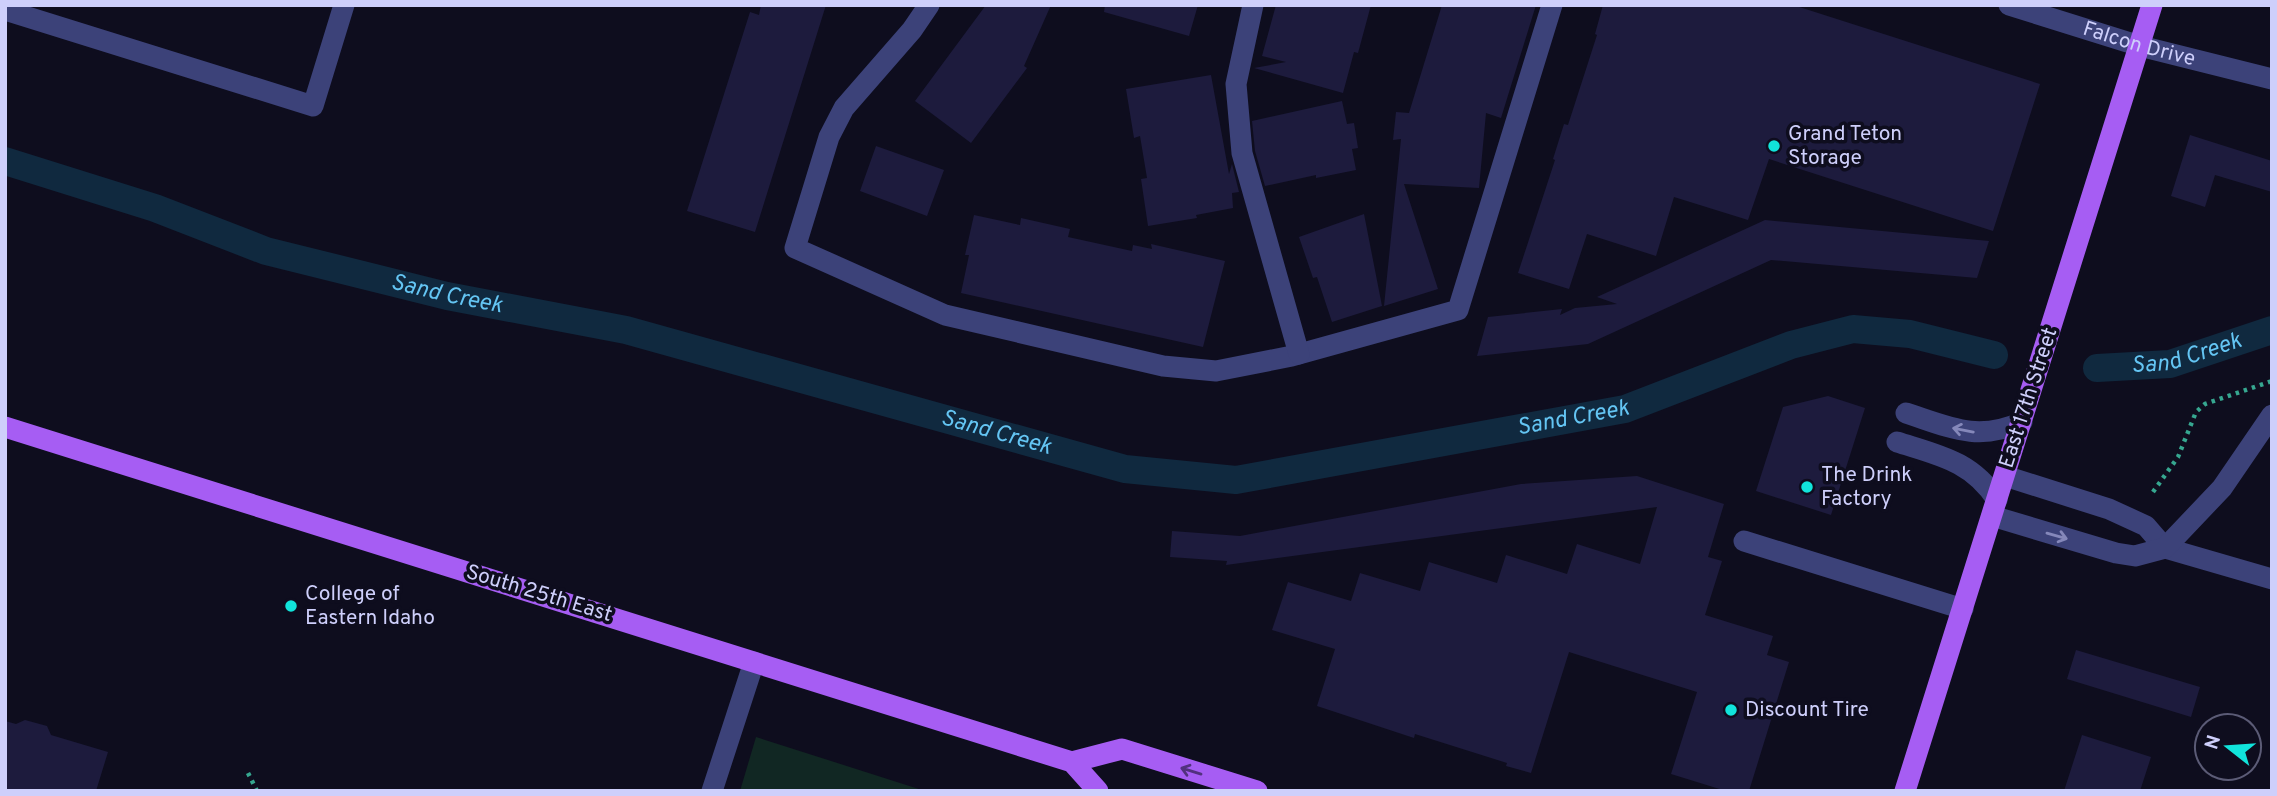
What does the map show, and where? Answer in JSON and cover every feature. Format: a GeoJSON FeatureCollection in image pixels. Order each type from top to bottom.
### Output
{"type":"FeatureCollection","features":[{"type":"Feature","properties":{"kind":"main road","name":"East 17th Street"},"geometry":{"type":"LineString","coordinates":[[1905,791],[2152,5]]}},
{"type":"Feature","properties":{"kind":"main road","name":"South 25th East"},"geometry":{"type":"LineString","coordinates":[[5,427],[1072,762]]}},
{"type":"Feature","properties":{"kind":"main road"},"geometry":{"type":"LineString","coordinates":[[1098,791],[1072,762],[1122,749],[1257,791]]}},
{"type":"Feature","properties":{"kind":"street"},"geometry":{"type":"LineString","coordinates":[[5,10],[313,106],[344,5]]}},
{"type":"Feature","properties":{"kind":"street"},"geometry":{"type":"LineString","coordinates":[[929,5],[912,30],[844,108],[829,137],[795,248],[946,315],[1163,366],[1216,371],[1299,354],[1458,310],[1552,5]]}},
{"type":"Feature","properties":{"kind":"street"},"geometry":{"type":"LineString","coordinates":[[1253,5],[1236,84],[1242,153],[1299,354]]}},
{"type":"Feature","properties":{"kind":"street","name":"Falcon Drive"},"geometry":{"type":"LineString","coordinates":[[2009,5],[2140,46],[2272,79]]}},
{"type":"Feature","properties":{"kind":"street"},"geometry":{"type":"LineString","coordinates":[[1906,413],[1972,432],[2003,431],[2022,422]]}},
{"type":"Feature","properties":{"kind":"street"},"geometry":{"type":"LineString","coordinates":[[2165,548],[2222,488],[2272,415]]}},
{"type":"Feature","properties":{"kind":"street"},"geometry":{"type":"LineString","coordinates":[[1897,442],[1965,466],[1988,486],[1994,508],[2116,553],[2135,556],[2165,548],[2272,579]]}},
{"type":"Feature","properties":{"kind":"street"},"geometry":{"type":"LineString","coordinates":[[2005,476],[2109,509],[2146,526],[2165,548]]}},
{"type":"Feature","properties":{"kind":"street"},"geometry":{"type":"LineString","coordinates":[[1744,541],[1963,609]]}},
{"type":"Feature","properties":{"kind":"street"},"geometry":{"type":"LineString","coordinates":[[712,791],[754,662]]}},
{"type":"Feature","properties":{"kind":"path"},"geometry":{"type":"LineString","coordinates":[[2154,492],[2178,457],[2196,412],[2205,404],[2272,380]]}},
{"type":"Feature","properties":{"kind":"path"},"geometry":{"type":"LineString","coordinates":[[248,773],[257,791]]}},
{"type":"Feature","properties":{"kind":"green space"},"geometry":{"type":"Polygon","coordinates":[[[756,737],[925,791],[740,791],[756,737]]]}},
{"type":"Feature","properties":{"kind":"building"},"geometry":{"type":"Polygon","coordinates":[[[761,5],[826,5],[755,232],[687,211],[750,12],[759,15],[761,5]]]}},
{"type":"Feature","properties":{"kind":"building"},"geometry":{"type":"Polygon","coordinates":[[[986,5],[1051,5],[1024,66],[1027,68],[971,143],[915,101],[986,5]]]}},
{"type":"Feature","properties":{"kind":"building"},"geometry":{"type":"Polygon","coordinates":[[[1105,5],[1198,5],[1189,36],[1104,12],[1105,5]]]}},
{"type":"Feature","properties":{"kind":"building"},"geometry":{"type":"Polygon","coordinates":[[[1276,5],[1371,5],[1358,53],[1354,52],[1343,93],[1254,68],[1286,62],[1262,56],[1276,5]]]}},
{"type":"Feature","properties":{"kind":"building"},"geometry":{"type":"Polygon","coordinates":[[[1442,5],[1536,5],[1501,118],[1486,113],[1479,188],[1404,184],[1438,289],[1384,306],[1401,139],[1393,140],[1396,112],[1409,113],[1442,5]]]}},
{"type":"Feature","properties":{"kind":"building"},"geometry":{"type":"Polygon","coordinates":[[[1603,5],[1793,5],[2040,84],[1993,231],[1769,159],[1748,220],[1674,197],[1656,256],[1587,234],[1569,289],[1518,273],[1564,124],[1568,125],[1597,35],[1595,34],[1603,5]]]}},
{"type":"Feature","properties":{"kind":"building"},"geometry":{"type":"Polygon","coordinates":[[[1211,75],[1229,174],[1232,164],[1239,192],[1232,193],[1233,208],[1196,215],[1197,218],[1148,226],[1141,179],[1147,178],[1140,136],[1134,138],[1126,89],[1211,75]]]}},
{"type":"Feature","properties":{"kind":"building"},"geometry":{"type":"Polygon","coordinates":[[[1342,101],[1347,124],[1354,123],[1358,148],[1352,149],[1356,170],[1265,186],[1255,151],[1252,121],[1342,101]]]}},
{"type":"Feature","properties":{"kind":"building"},"geometry":{"type":"Polygon","coordinates":[[[2190,135],[2272,161],[2272,192],[2215,175],[2205,207],[2171,196],[2190,135]]]}},
{"type":"Feature","properties":{"kind":"building"},"geometry":{"type":"Polygon","coordinates":[[[876,146],[944,170],[927,216],[860,191],[876,146]]]}},
{"type":"Feature","properties":{"kind":"building"},"geometry":{"type":"Polygon","coordinates":[[[1364,214],[1382,306],[1332,322],[1317,277],[1313,278],[1299,237],[1364,214]]]}},
{"type":"Feature","properties":{"kind":"building"},"geometry":{"type":"Polygon","coordinates":[[[974,215],[1020,225],[1021,218],[1070,229],[1068,237],[1132,251],[1133,245],[1152,249],[1151,244],[1225,261],[1203,347],[961,293],[969,255],[965,255],[974,215]]]}},
{"type":"Feature","properties":{"kind":"building"},"geometry":{"type":"Polygon","coordinates":[[[1765,220],[1989,241],[1977,278],[1771,260],[1588,344],[1477,356],[1488,317],[1562,309],[1560,315],[1575,308],[1617,304],[1597,297],[1765,220]]]}},
{"type":"Feature","properties":{"kind":"building"},"geometry":{"type":"Polygon","coordinates":[[[1828,396],[1865,408],[1831,515],[1756,491],[1783,407],[1828,396]]]}},
{"type":"Feature","properties":{"kind":"building"},"geometry":{"type":"Polygon","coordinates":[[[1637,476],[1724,504],[1708,557],[1722,561],[1705,615],[1773,636],[1767,655],[1789,662],[1749,791],[1726,791],[1671,774],[1697,692],[1569,652],[1531,773],[1415,734],[1414,738],[1317,706],[1335,649],[1272,630],[1288,582],[1351,601],[1360,573],[1420,591],[1429,562],[1497,583],[1506,555],[1567,574],[1577,544],[1640,564],[1657,507],[1226,565],[1227,561],[1170,557],[1172,531],[1240,536],[1521,484],[1637,476]]]}},
{"type":"Feature","properties":{"kind":"building"},"geometry":{"type":"Polygon","coordinates":[[[2076,650],[2200,687],[2191,717],[2067,679],[2076,650]]]}},
{"type":"Feature","properties":{"kind":"building"},"geometry":{"type":"Polygon","coordinates":[[[25,720],[47,726],[51,735],[108,752],[96,791],[5,791],[5,721],[16,724],[25,720]]]}},
{"type":"Feature","properties":{"kind":"building"},"geometry":{"type":"Polygon","coordinates":[[[2082,735],[2151,757],[2140,791],[2064,791],[2082,735]]]}},
{"type":"Feature","properties":{"kind":"waterway","name":"Sand Creek"},"geometry":{"type":"LineString","coordinates":[[5,161],[155,208],[266,251],[447,296],[626,330],[1125,469],[1236,480],[1625,409],[1791,345],[1853,329],[1910,334],[1994,355]]}},
{"type":"Feature","properties":{"kind":"waterway","name":"Sand Creek"},"geometry":{"type":"LineString","coordinates":[[2097,368],[2170,364],[2272,330]]}},
{"type":"Feature","properties":{"kind":"place","name":"Grand Teton Storage"},"geometry":{"type":"Point","coordinates":[1774,146]}},
{"type":"Feature","properties":{"kind":"place","name":"The Drink Factory"},"geometry":{"type":"Point","coordinates":[1807,487]}},
{"type":"Feature","properties":{"kind":"place","name":"College of Eastern Idaho"},"geometry":{"type":"Point","coordinates":[291,606]}},
{"type":"Feature","properties":{"kind":"place","name":"Discount Tire"},"geometry":{"type":"Point","coordinates":[1731,710]}}]}
